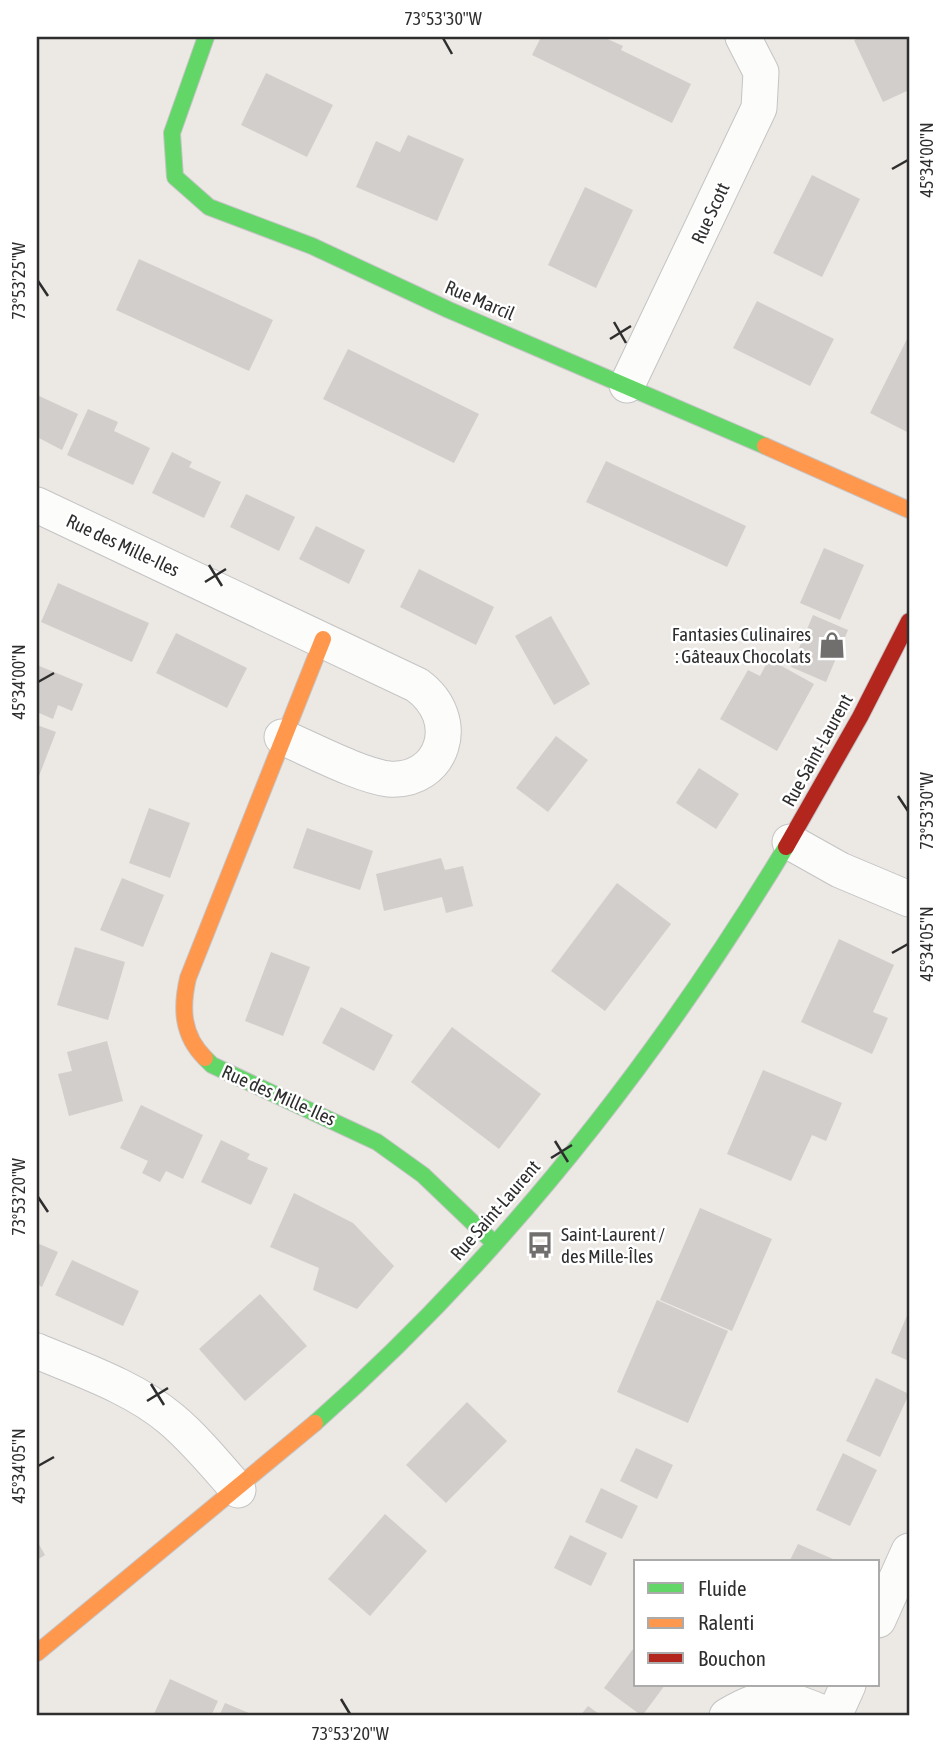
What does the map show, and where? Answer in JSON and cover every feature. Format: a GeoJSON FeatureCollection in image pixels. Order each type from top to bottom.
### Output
{"type":"FeatureCollection","features":[{"type":"Feature","properties":{"kind":"street","name":"Rue Marcil"},"geometry":{"type":"LineString","coordinates":[[206,37],[172,133],[175,177],[209,207],[312,246],[449,310],[627,385],[909,510]]}},
{"type":"Feature","properties":{"kind":"street","name":"Rue Scott"},"geometry":{"type":"LineString","coordinates":[[627,385],[759,108],[761,72],[743,37]]}},
{"type":"Feature","properties":{"kind":"street","name":"Rue des Mille-Iles"},"geometry":{"type":"LineString","coordinates":[[37,505],[323,639],[430,695],[445,722],[445,736],[439,751],[419,771],[390,779],[282,737]]}},
{"type":"Feature","properties":{"kind":"street","name":"Rue Saint-Laurent"},"geometry":{"type":"LineString","coordinates":[[37,1653],[237,1490],[405,1339],[563,1163],[628,1080],[708,969],[790,842],[849,738],[909,621]]}},
{"type":"Feature","properties":{"kind":"street","name":"Rue des Mille-Iles"},"geometry":{"type":"LineString","coordinates":[[323,639],[188,978],[182,999],[186,1033],[191,1046],[212,1065],[377,1142],[423,1175],[494,1243]]}},
{"type":"Feature","properties":{"kind":"street"},"geometry":{"type":"LineString","coordinates":[[790,842],[840,870],[909,899]]}},
{"type":"Feature","properties":{"kind":"street"},"geometry":{"type":"LineString","coordinates":[[37,1351],[120,1387],[154,1406],[184,1431],[237,1490]]}},
{"type":"Feature","properties":{"kind":"street"},"geometry":{"type":"LineString","coordinates":[[880,1616],[909,1551]]}},
{"type":"Feature","properties":{"kind":"street"},"geometry":{"type":"LineString","coordinates":[[727,1716],[749,1703],[783,1697],[833,1716],[848,1686]]}},
{"type":"Feature","properties":{"kind":"building"},"geometry":{"type":"Polygon","coordinates":[[[541,37],[603,37],[623,46],[621,50],[691,84],[672,123],[532,55],[541,37]]]}},
{"type":"Feature","properties":{"kind":"building"},"geometry":{"type":"Polygon","coordinates":[[[862,37],[909,37],[909,90],[883,102],[854,40],[862,37]]]}},
{"type":"Feature","properties":{"kind":"building"},"geometry":{"type":"Polygon","coordinates":[[[266,73],[333,105],[307,157],[241,125],[266,73]]]}},
{"type":"Feature","properties":{"kind":"building"},"geometry":{"type":"Polygon","coordinates":[[[408,135],[464,159],[437,221],[356,187],[376,141],[400,152],[408,135]]]}},
{"type":"Feature","properties":{"kind":"building"},"geometry":{"type":"Polygon","coordinates":[[[812,175],[860,199],[822,277],[773,253],[812,175]]]}},
{"type":"Feature","properties":{"kind":"building"},"geometry":{"type":"Polygon","coordinates":[[[585,187],[633,210],[596,288],[548,265],[585,187]]]}},
{"type":"Feature","properties":{"kind":"building"},"geometry":{"type":"Polygon","coordinates":[[[139,259],[273,320],[249,371],[116,310],[139,259]]]}},
{"type":"Feature","properties":{"kind":"building"},"geometry":{"type":"Polygon","coordinates":[[[757,301],[834,339],[810,386],[733,348],[757,301]]]}},
{"type":"Feature","properties":{"kind":"building"},"geometry":{"type":"Polygon","coordinates":[[[909,335],[909,433],[870,413],[909,335]]]}},
{"type":"Feature","properties":{"kind":"building"},"geometry":{"type":"Polygon","coordinates":[[[348,349],[479,414],[454,463],[323,399],[348,349]]]}},
{"type":"Feature","properties":{"kind":"building"},"geometry":{"type":"Polygon","coordinates":[[[37,395],[78,414],[62,450],[37,437],[37,395]]]}},
{"type":"Feature","properties":{"kind":"building"},"geometry":{"type":"Polygon","coordinates":[[[88,409],[118,422],[114,431],[150,448],[133,485],[67,455],[88,409]]]}},
{"type":"Feature","properties":{"kind":"building"},"geometry":{"type":"Polygon","coordinates":[[[172,452],[192,462],[189,467],[221,482],[204,518],[152,493],[172,452]]]}},
{"type":"Feature","properties":{"kind":"building"},"geometry":{"type":"Polygon","coordinates":[[[606,461],[746,526],[727,567],[586,502],[606,461]]]}},
{"type":"Feature","properties":{"kind":"building"},"geometry":{"type":"Polygon","coordinates":[[[246,494],[295,517],[279,551],[230,527],[246,494]]]}},
{"type":"Feature","properties":{"kind":"building"},"geometry":{"type":"Polygon","coordinates":[[[316,526],[365,550],[349,584],[299,559],[316,526]]]}},
{"type":"Feature","properties":{"kind":"building"},"geometry":{"type":"Polygon","coordinates":[[[824,548],[864,565],[840,620],[800,603],[824,548]]]}},
{"type":"Feature","properties":{"kind":"building"},"geometry":{"type":"Polygon","coordinates":[[[419,569],[494,607],[476,645],[400,607],[419,569]]]}},
{"type":"Feature","properties":{"kind":"building"},"geometry":{"type":"Polygon","coordinates":[[[58,583],[149,623],[132,662],[41,622],[58,583]]]}},
{"type":"Feature","properties":{"kind":"building"},"geometry":{"type":"Polygon","coordinates":[[[813,615],[848,630],[826,682],[791,667],[813,615]]]}},
{"type":"Feature","properties":{"kind":"building"},"geometry":{"type":"Polygon","coordinates":[[[551,616],[590,684],[554,705],[515,636],[551,616]]]}},
{"type":"Feature","properties":{"kind":"building"},"geometry":{"type":"Polygon","coordinates":[[[176,633],[247,668],[227,708],[156,673],[176,633]]]}},
{"type":"Feature","properties":{"kind":"building"},"geometry":{"type":"Polygon","coordinates":[[[769,659],[814,684],[777,751],[720,719],[748,670],[760,676],[769,659]]]}},
{"type":"Feature","properties":{"kind":"building"},"geometry":{"type":"Polygon","coordinates":[[[37,665],[83,684],[72,711],[58,705],[53,719],[37,712],[37,665]]]}},
{"type":"Feature","properties":{"kind":"building"},"geometry":{"type":"Polygon","coordinates":[[[37,725],[56,732],[37,781],[37,725]]]}},
{"type":"Feature","properties":{"kind":"building"},"geometry":{"type":"Polygon","coordinates":[[[556,736],[588,760],[548,812],[516,788],[556,736]]]}},
{"type":"Feature","properties":{"kind":"building"},"geometry":{"type":"Polygon","coordinates":[[[699,768],[739,794],[716,829],[676,803],[699,768]]]}},
{"type":"Feature","properties":{"kind":"building"},"geometry":{"type":"Polygon","coordinates":[[[149,808],[190,823],[170,878],[129,863],[149,808]]]}},
{"type":"Feature","properties":{"kind":"building"},"geometry":{"type":"Polygon","coordinates":[[[307,828],[373,851],[360,890],[293,868],[307,828]]]}},
{"type":"Feature","properties":{"kind":"building"},"geometry":{"type":"Polygon","coordinates":[[[441,858],[445,870],[463,866],[473,906],[446,913],[442,897],[384,911],[376,874],[441,858]]]}},
{"type":"Feature","properties":{"kind":"building"},"geometry":{"type":"Polygon","coordinates":[[[122,878],[164,895],[143,947],[100,930],[122,878]]]}},
{"type":"Feature","properties":{"kind":"building"},"geometry":{"type":"Polygon","coordinates":[[[617,883],[671,924],[605,1011],[551,971],[617,883]]]}},
{"type":"Feature","properties":{"kind":"building"},"geometry":{"type":"Polygon","coordinates":[[[839,939],[894,965],[873,1012],[888,1018],[872,1054],[801,1022],[839,939]]]}},
{"type":"Feature","properties":{"kind":"building"},"geometry":{"type":"Polygon","coordinates":[[[75,947],[125,962],[108,1020],[57,1005],[75,947]]]}},
{"type":"Feature","properties":{"kind":"building"},"geometry":{"type":"Polygon","coordinates":[[[271,952],[310,967],[283,1036],[245,1021],[271,952]]]}},
{"type":"Feature","properties":{"kind":"building"},"geometry":{"type":"Polygon","coordinates":[[[341,1007],[393,1035],[374,1071],[322,1043],[341,1007]]]}},
{"type":"Feature","properties":{"kind":"building"},"geometry":{"type":"Polygon","coordinates":[[[452,1027],[541,1094],[499,1149],[411,1082],[452,1027]]]}},
{"type":"Feature","properties":{"kind":"building"},"geometry":{"type":"Polygon","coordinates":[[[107,1041],[123,1101],[69,1116],[58,1074],[72,1071],[67,1052],[107,1041]]]}},
{"type":"Feature","properties":{"kind":"building"},"geometry":{"type":"Polygon","coordinates":[[[763,1070],[842,1103],[826,1141],[812,1135],[791,1181],[727,1154],[763,1070]]]}},
{"type":"Feature","properties":{"kind":"building"},"geometry":{"type":"Polygon","coordinates":[[[141,1105],[203,1135],[183,1179],[166,1171],[160,1182],[142,1173],[148,1161],[120,1148],[141,1105]]]}},
{"type":"Feature","properties":{"kind":"building"},"geometry":{"type":"Polygon","coordinates":[[[221,1140],[250,1154],[247,1159],[268,1168],[251,1205],[201,1182],[221,1140]]]}},
{"type":"Feature","properties":{"kind":"building"},"geometry":{"type":"Polygon","coordinates":[[[294,1193],[353,1223],[394,1266],[357,1309],[313,1290],[319,1268],[270,1247],[294,1193]]]}},
{"type":"Feature","properties":{"kind":"building"},"geometry":{"type":"Polygon","coordinates":[[[700,1208],[772,1239],[732,1331],[660,1300],[700,1208]]]}},
{"type":"Feature","properties":{"kind":"building"},"geometry":{"type":"Polygon","coordinates":[[[37,1243],[58,1252],[42,1287],[37,1284],[37,1243]]]}},
{"type":"Feature","properties":{"kind":"building"},"geometry":{"type":"Polygon","coordinates":[[[72,1260],[139,1291],[123,1326],[55,1295],[72,1260]]]}},
{"type":"Feature","properties":{"kind":"building"},"geometry":{"type":"Polygon","coordinates":[[[260,1294],[307,1346],[245,1401],[199,1349],[260,1294]]]}},
{"type":"Feature","properties":{"kind":"building"},"geometry":{"type":"Polygon","coordinates":[[[657,1300],[728,1331],[688,1423],[617,1392],[657,1300]]]}},
{"type":"Feature","properties":{"kind":"building"},"geometry":{"type":"Polygon","coordinates":[[[909,1311],[909,1361],[891,1353],[909,1311]]]}},
{"type":"Feature","properties":{"kind":"building"},"geometry":{"type":"Polygon","coordinates":[[[876,1378],[909,1394],[880,1457],[846,1441],[876,1378]]]}},
{"type":"Feature","properties":{"kind":"building"},"geometry":{"type":"Polygon","coordinates":[[[467,1402],[507,1441],[446,1503],[406,1465],[467,1402]]]}},
{"type":"Feature","properties":{"kind":"building"},"geometry":{"type":"Polygon","coordinates":[[[636,1448],[673,1465],[657,1499],[620,1481],[636,1448]]]}},
{"type":"Feature","properties":{"kind":"building"},"geometry":{"type":"Polygon","coordinates":[[[843,1453],[877,1470],[850,1526],[816,1510],[843,1453]]]}},
{"type":"Feature","properties":{"kind":"building"},"geometry":{"type":"Polygon","coordinates":[[[601,1488],[638,1506],[622,1539],[585,1522],[601,1488]]]}},
{"type":"Feature","properties":{"kind":"building"},"geometry":{"type":"Polygon","coordinates":[[[385,1514],[427,1551],[370,1616],[328,1579],[385,1514]]]}},
{"type":"Feature","properties":{"kind":"building"},"geometry":{"type":"Polygon","coordinates":[[[570,1535],[607,1553],[591,1586],[554,1568],[570,1535]]]}},
{"type":"Feature","properties":{"kind":"building"},"geometry":{"type":"Polygon","coordinates":[[[37,1541],[45,1555],[37,1560],[37,1541]]]}},
{"type":"Feature","properties":{"kind":"building"},"geometry":{"type":"Polygon","coordinates":[[[798,1544],[835,1560],[790,1560],[798,1544]]]}},
{"type":"Feature","properties":{"kind":"building"},"geometry":{"type":"Polygon","coordinates":[[[633,1649],[634,1686],[664,1686],[642,1716],[604,1688],[633,1649]]]}},
{"type":"Feature","properties":{"kind":"building"},"geometry":{"type":"Polygon","coordinates":[[[170,1679],[218,1701],[211,1716],[153,1716],[170,1679]]]}},
{"type":"Feature","properties":{"kind":"building"},"geometry":{"type":"Polygon","coordinates":[[[225,1703],[256,1716],[219,1716],[225,1703]]]}},
{"type":"Feature","properties":{"kind":"building"},"geometry":{"type":"Polygon","coordinates":[[[588,1706],[602,1716],[580,1716],[588,1706]]]}},
{"type":"Feature","properties":{"kind":"traffic: fast"},"geometry":{"type":"LineString","coordinates":[[206,37],[172,133],[175,177],[209,207],[312,246],[449,310],[765,446]]}},
{"type":"Feature","properties":{"kind":"traffic: fast"},"geometry":{"type":"LineString","coordinates":[[315,1423],[384,1360],[449,1293],[572,1153],[684,1004],[786,847]]}},
{"type":"Feature","properties":{"kind":"traffic: fast"},"geometry":{"type":"LineString","coordinates":[[205,1058],[212,1065],[377,1142],[423,1175],[494,1243]]}},
{"type":"Feature","properties":{"kind":"traffic: slow"},"geometry":{"type":"LineString","coordinates":[[765,446],[909,510]]}},
{"type":"Feature","properties":{"kind":"traffic: slow"},"geometry":{"type":"LineString","coordinates":[[205,1058],[192,1040],[185,1021],[184,1000],[188,978],[323,639]]}},
{"type":"Feature","properties":{"kind":"traffic: slow"},"geometry":{"type":"LineString","coordinates":[[37,1653],[315,1423]]}},
{"type":"Feature","properties":{"kind":"traffic: jam"},"geometry":{"type":"LineString","coordinates":[[786,847],[860,717],[909,621]]}},
{"type":"Feature","properties":{"kind":"place","name":"Fantasies Culinaires : Gâteaux Chocolats"},"geometry":{"type":"Point","coordinates":[832,645]}},
{"type":"Feature","properties":{"kind":"place","name":"Saint-Laurent / des Mille-Îles"},"geometry":{"type":"Point","coordinates":[540,1245]}}]}
